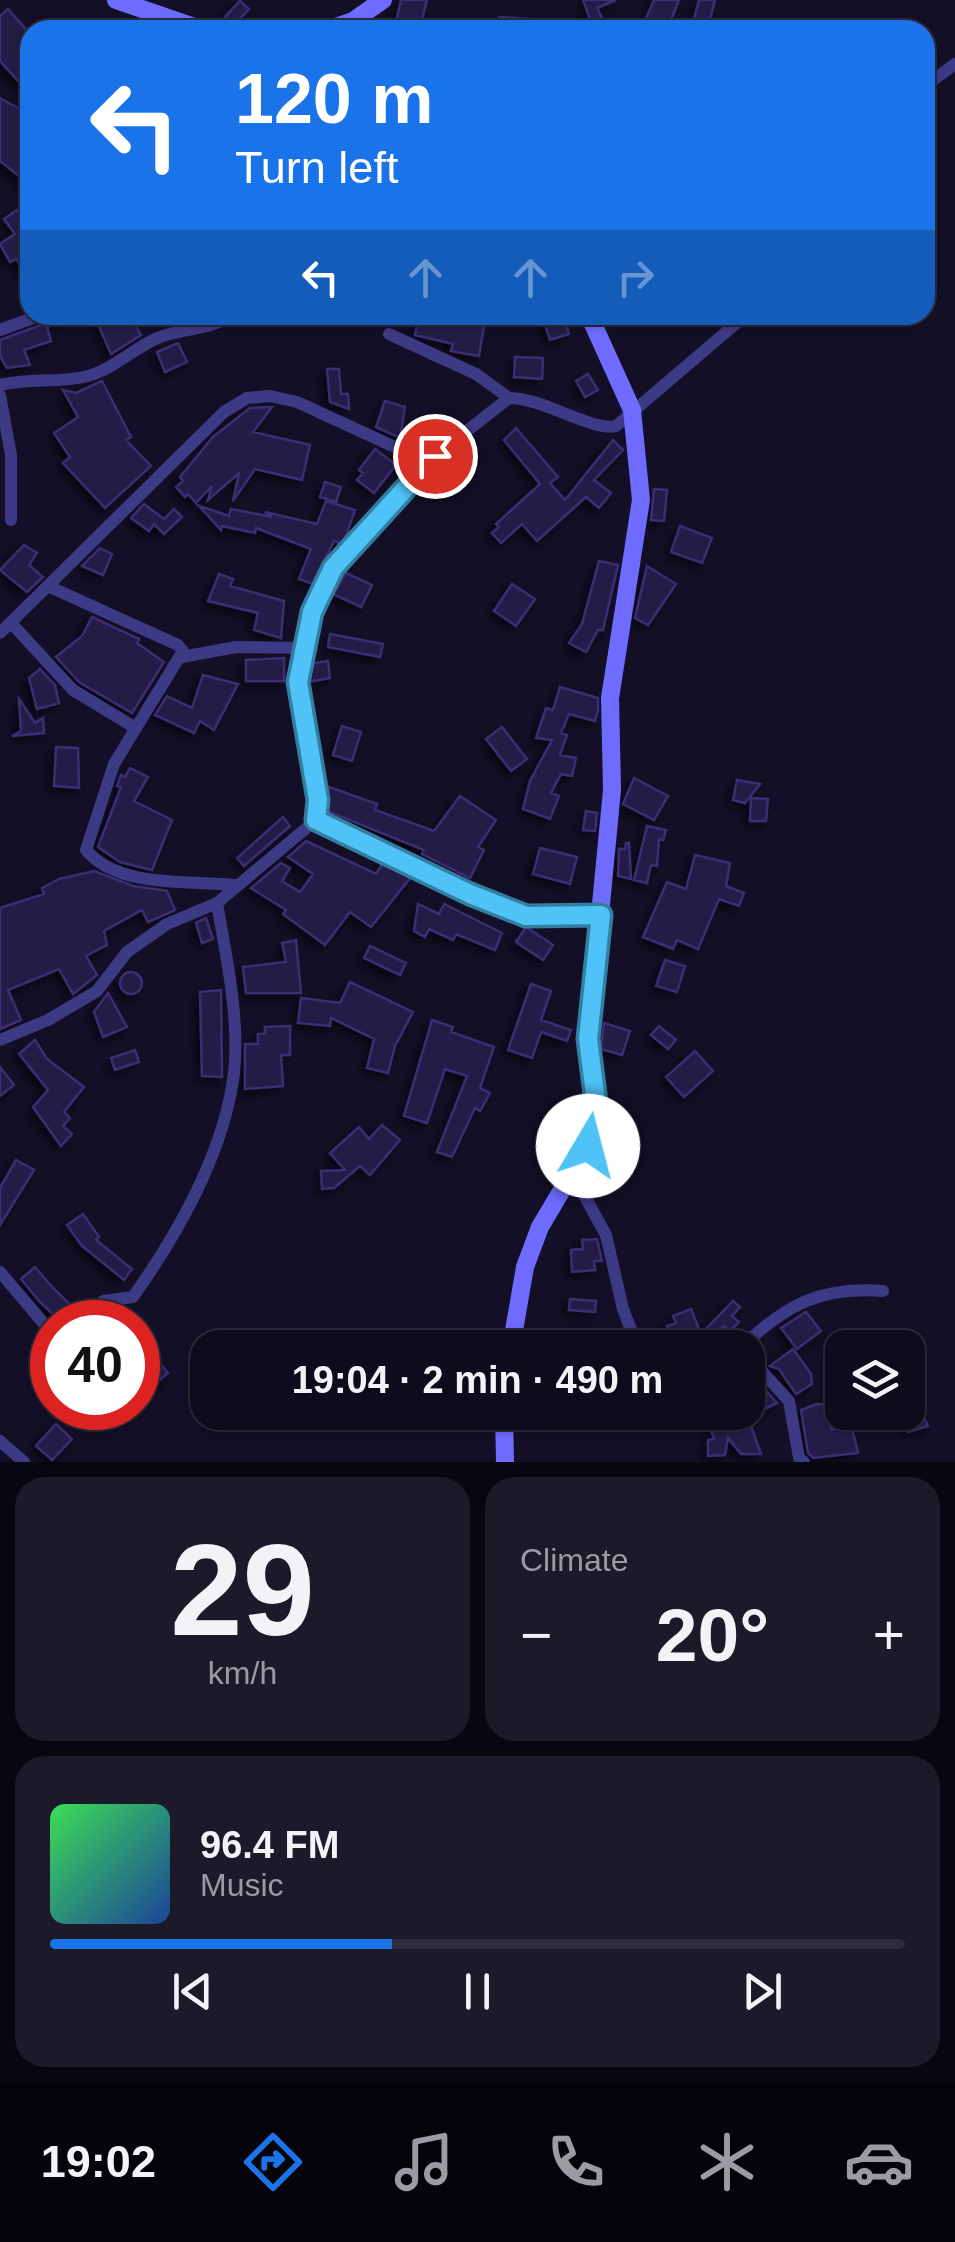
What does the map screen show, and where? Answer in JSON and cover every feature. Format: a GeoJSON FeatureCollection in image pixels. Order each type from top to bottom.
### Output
{"type":"FeatureCollection","features":[{"type":"Feature","properties":{"kind":"street"},"geometry":{"type":"LineString","coordinates":[[116,0],[174,20]]}},
{"type":"Feature","properties":{"kind":"street"},"geometry":{"type":"LineString","coordinates":[[362,20],[383,0]]}},
{"type":"Feature","properties":{"kind":"street"},"geometry":{"type":"LineString","coordinates":[[0,385],[42,377],[86,377],[120,363],[163,336],[216,325]]}},
{"type":"Feature","properties":{"kind":"street"},"geometry":{"type":"LineString","coordinates":[[514,1330],[525,1267],[540,1226],[572,1173],[595,1124],[588,1039],[612,790],[610,698],[641,500],[632,410],[594,325]]}},
{"type":"Feature","properties":{"kind":"street"},"geometry":{"type":"LineString","coordinates":[[390,334],[476,374],[510,398],[550,404],[608,428],[734,325]]}},
{"type":"Feature","properties":{"kind":"street"},"geometry":{"type":"LineString","coordinates":[[0,395],[11,454],[11,520]]}},
{"type":"Feature","properties":{"kind":"street"},"geometry":{"type":"LineString","coordinates":[[0,632],[224,412],[247,398],[270,396],[297,402],[397,448],[435,456]]}},
{"type":"Feature","properties":{"kind":"street"},"geometry":{"type":"LineString","coordinates":[[0,1040],[48,1020],[97,992],[127,952],[167,924],[217,903],[316,820],[318,800],[298,682],[312,612],[333,568],[435,456],[510,398]]}},
{"type":"Feature","properties":{"kind":"street"},"geometry":{"type":"LineString","coordinates":[[50,587],[178,645],[182,657]]}},
{"type":"Feature","properties":{"kind":"street"},"geometry":{"type":"LineString","coordinates":[[12,624],[73,690],[134,727]]}},
{"type":"Feature","properties":{"kind":"street"},"geometry":{"type":"LineString","coordinates":[[234,885],[143,878],[96,861],[86,850],[114,764],[182,657],[236,647],[303,648]]}},
{"type":"Feature","properties":{"kind":"street"},"geometry":{"type":"LineString","coordinates":[[316,820],[470,894],[526,916],[601,915]]}},
{"type":"Feature","properties":{"kind":"street"},"geometry":{"type":"LineString","coordinates":[[115,1300],[133,1297],[208,1174],[234,1072],[229,973],[217,903]]}},
{"type":"Feature","properties":{"kind":"street"},"geometry":{"type":"LineString","coordinates":[[572,1173],[606,1235],[631,1330]]}},
{"type":"Feature","properties":{"kind":"street"},"geometry":{"type":"LineString","coordinates":[[0,1272],[30,1307]]}},
{"type":"Feature","properties":{"kind":"street"},"geometry":{"type":"LineString","coordinates":[[765,1330],[810,1297],[844,1288],[883,1290]]}},
{"type":"Feature","properties":{"kind":"street"},"geometry":{"type":"LineString","coordinates":[[765,1375],[789,1401],[799,1458],[804,1462]]}},
{"type":"Feature","properties":{"kind":"street"},"geometry":{"type":"LineString","coordinates":[[504,1430],[505,1462]]}},
{"type":"Feature","properties":{"kind":"street"},"geometry":{"type":"LineString","coordinates":[[0,1442],[24,1462]]}},
{"type":"Feature","properties":{"kind":"building"},"geometry":{"type":"Polygon","coordinates":[[[401,0],[427,0],[422,20],[396,20],[401,0]]]}},
{"type":"Feature","properties":{"kind":"building"},"geometry":{"type":"Polygon","coordinates":[[[583,0],[616,0],[597,8],[603,20],[590,20],[583,0]]]}},
{"type":"Feature","properties":{"kind":"building"},"geometry":{"type":"Polygon","coordinates":[[[654,0],[679,0],[671,20],[645,20],[654,0]]]}},
{"type":"Feature","properties":{"kind":"building"},"geometry":{"type":"Polygon","coordinates":[[[699,0],[715,0],[710,20],[694,20],[699,0]]]}},
{"type":"Feature","properties":{"kind":"building"},"geometry":{"type":"Polygon","coordinates":[[[240,1],[249,9],[239,20],[225,17],[240,1]]]}},
{"type":"Feature","properties":{"kind":"building"},"geometry":{"type":"Polygon","coordinates":[[[8,9],[20,23],[20,83],[0,61],[0,16],[8,9]]]}},
{"type":"Feature","properties":{"kind":"building"},"geometry":{"type":"Polygon","coordinates":[[[499,17],[546,20],[499,20],[499,17]]]}},
{"type":"Feature","properties":{"kind":"building"},"geometry":{"type":"Polygon","coordinates":[[[0,98],[20,109],[20,177],[0,161],[0,98]]]}},
{"type":"Feature","properties":{"kind":"building"},"geometry":{"type":"Polygon","coordinates":[[[17,210],[20,215],[20,264],[16,259],[10,262],[0,244],[15,234],[4,219],[17,210]]]}},
{"type":"Feature","properties":{"kind":"building"},"geometry":{"type":"Polygon","coordinates":[[[52,325],[47,327],[51,341],[24,350],[30,365],[7,368],[0,356],[0,340],[52,325]]]}},
{"type":"Feature","properties":{"kind":"building"},"geometry":{"type":"Polygon","coordinates":[[[98,325],[135,325],[141,335],[111,354],[98,325]]]}},
{"type":"Feature","properties":{"kind":"building"},"geometry":{"type":"Polygon","coordinates":[[[417,325],[484,326],[479,356],[451,351],[453,344],[415,335],[417,325]]]}},
{"type":"Feature","properties":{"kind":"building"},"geometry":{"type":"Polygon","coordinates":[[[545,325],[566,325],[569,334],[550,340],[545,325]]]}},
{"type":"Feature","properties":{"kind":"building"},"geometry":{"type":"Polygon","coordinates":[[[178,343],[187,362],[165,372],[157,352],[178,343]]]}},
{"type":"Feature","properties":{"kind":"building"},"geometry":{"type":"Polygon","coordinates":[[[515,357],[543,358],[542,379],[514,377],[515,357]]]}},
{"type":"Feature","properties":{"kind":"building"},"geometry":{"type":"Polygon","coordinates":[[[327,369],[339,369],[341,394],[348,394],[349,409],[330,402],[327,369]]]}},
{"type":"Feature","properties":{"kind":"building"},"geometry":{"type":"Polygon","coordinates":[[[588,374],[598,390],[585,397],[576,381],[588,374]]]}},
{"type":"Feature","properties":{"kind":"building"},"geometry":{"type":"Polygon","coordinates":[[[102,381],[131,437],[126,440],[151,466],[105,508],[63,463],[70,457],[54,433],[78,417],[63,390],[76,393],[102,381]]]}},
{"type":"Feature","properties":{"kind":"building"},"geometry":{"type":"Polygon","coordinates":[[[385,401],[405,407],[400,438],[376,427],[385,401]]]}},
{"type":"Feature","properties":{"kind":"building"},"geometry":{"type":"Polygon","coordinates":[[[272,407],[253,432],[310,445],[302,480],[255,469],[233,501],[239,473],[208,500],[212,486],[196,503],[188,494],[185,497],[176,487],[183,481],[180,477],[213,437],[250,408],[272,407]]]}},
{"type":"Feature","properties":{"kind":"building"},"geometry":{"type":"Polygon","coordinates":[[[516,428],[558,477],[550,483],[565,500],[613,440],[623,450],[594,480],[611,493],[599,508],[586,497],[537,541],[522,524],[501,543],[492,533],[499,527],[496,524],[540,484],[504,440],[516,428]]]}},
{"type":"Feature","properties":{"kind":"building"},"geometry":{"type":"Polygon","coordinates":[[[375,449],[396,465],[374,493],[357,480],[363,473],[359,470],[375,449]]]}},
{"type":"Feature","properties":{"kind":"building"},"geometry":{"type":"Polygon","coordinates":[[[325,482],[341,487],[336,502],[320,497],[325,482]]]}},
{"type":"Feature","properties":{"kind":"building"},"geometry":{"type":"Polygon","coordinates":[[[654,489],[667,490],[664,521],[651,520],[654,489]]]}},
{"type":"Feature","properties":{"kind":"building"},"geometry":{"type":"Polygon","coordinates":[[[326,501],[355,510],[343,544],[334,541],[313,584],[299,579],[311,549],[256,528],[255,533],[222,526],[221,530],[199,506],[229,516],[231,509],[272,517],[265,512],[317,524],[326,501]]]}},
{"type":"Feature","properties":{"kind":"building"},"geometry":{"type":"Polygon","coordinates":[[[144,504],[164,519],[174,509],[182,517],[164,534],[154,524],[149,531],[131,518],[144,504]]]}},
{"type":"Feature","properties":{"kind":"building"},"geometry":{"type":"Polygon","coordinates":[[[680,526],[712,538],[702,563],[671,552],[680,526]]]}},
{"type":"Feature","properties":{"kind":"building"},"geometry":{"type":"Polygon","coordinates":[[[24,545],[37,553],[29,565],[43,577],[27,592],[0,570],[24,545]]]}},
{"type":"Feature","properties":{"kind":"building"},"geometry":{"type":"Polygon","coordinates":[[[100,548],[112,554],[103,575],[82,566],[100,548]]]}},
{"type":"Feature","properties":{"kind":"building"},"geometry":{"type":"Polygon","coordinates":[[[599,561],[618,565],[603,630],[598,630],[586,652],[569,643],[582,624],[599,561]]]}},
{"type":"Feature","properties":{"kind":"building"},"geometry":{"type":"Polygon","coordinates":[[[647,566],[676,584],[648,625],[635,618],[647,566]]]}},
{"type":"Feature","properties":{"kind":"building"},"geometry":{"type":"Polygon","coordinates":[[[346,573],[372,585],[361,607],[333,594],[346,573]]]}},
{"type":"Feature","properties":{"kind":"building"},"geometry":{"type":"Polygon","coordinates":[[[219,574],[233,579],[230,586],[284,601],[281,638],[254,630],[258,613],[208,601],[219,574]]]}},
{"type":"Feature","properties":{"kind":"building"},"geometry":{"type":"Polygon","coordinates":[[[512,584],[535,599],[516,626],[494,611],[512,584]]]}},
{"type":"Feature","properties":{"kind":"building"},"geometry":{"type":"Polygon","coordinates":[[[92,617],[139,639],[137,643],[164,662],[132,713],[79,682],[56,657],[82,636],[92,617]]]}},
{"type":"Feature","properties":{"kind":"building"},"geometry":{"type":"Polygon","coordinates":[[[330,634],[383,644],[380,657],[328,647],[330,634]]]}},
{"type":"Feature","properties":{"kind":"building"},"geometry":{"type":"Polygon","coordinates":[[[284,658],[284,681],[246,681],[246,660],[284,658]]]}},
{"type":"Feature","properties":{"kind":"building"},"geometry":{"type":"Polygon","coordinates":[[[328,661],[330,678],[308,682],[309,664],[328,661]]]}},
{"type":"Feature","properties":{"kind":"building"},"geometry":{"type":"Polygon","coordinates":[[[40,669],[55,685],[59,703],[37,709],[29,678],[40,669]]]}},
{"type":"Feature","properties":{"kind":"building"},"geometry":{"type":"Polygon","coordinates":[[[203,675],[238,684],[214,730],[200,721],[194,733],[155,715],[167,696],[192,708],[203,675]]]}},
{"type":"Feature","properties":{"kind":"building"},"geometry":{"type":"Polygon","coordinates":[[[560,687],[598,698],[598,710],[595,721],[569,714],[561,733],[567,735],[560,755],[576,758],[572,776],[561,774],[551,793],[559,796],[550,819],[523,809],[530,781],[552,740],[536,738],[546,708],[553,710],[560,687]]]}},
{"type":"Feature","properties":{"kind":"building"},"geometry":{"type":"Polygon","coordinates":[[[19,699],[35,723],[43,718],[44,733],[12,736],[21,731],[19,699]]]}},
{"type":"Feature","properties":{"kind":"building"},"geometry":{"type":"Polygon","coordinates":[[[342,726],[361,732],[352,761],[333,755],[342,726]]]}},
{"type":"Feature","properties":{"kind":"building"},"geometry":{"type":"Polygon","coordinates":[[[502,727],[527,759],[511,771],[486,739],[502,727]]]}},
{"type":"Feature","properties":{"kind":"building"},"geometry":{"type":"Polygon","coordinates":[[[56,747],[78,748],[79,788],[54,786],[56,747]]]}},
{"type":"Feature","properties":{"kind":"building"},"geometry":{"type":"Polygon","coordinates":[[[130,768],[148,777],[134,801],[172,820],[152,870],[120,862],[98,847],[121,787],[117,786],[121,775],[125,777],[130,768]]]}},
{"type":"Feature","properties":{"kind":"building"},"geometry":{"type":"Polygon","coordinates":[[[634,778],[668,796],[654,820],[623,804],[634,778]]]}},
{"type":"Feature","properties":{"kind":"building"},"geometry":{"type":"Polygon","coordinates":[[[737,780],[760,784],[745,803],[733,800],[737,780]]]}},
{"type":"Feature","properties":{"kind":"building"},"geometry":{"type":"Polygon","coordinates":[[[329,787],[377,804],[375,810],[434,831],[460,796],[496,820],[478,847],[484,850],[470,878],[422,854],[424,850],[327,811],[329,787]]]}},
{"type":"Feature","properties":{"kind":"building"},"geometry":{"type":"Polygon","coordinates":[[[751,798],[768,799],[766,821],[750,821],[751,798]]]}},
{"type":"Feature","properties":{"kind":"building"},"geometry":{"type":"Polygon","coordinates":[[[586,811],[597,813],[595,831],[583,830],[586,811]]]}},
{"type":"Feature","properties":{"kind":"building"},"geometry":{"type":"Polygon","coordinates":[[[283,817],[290,826],[244,866],[237,858],[283,817]]]}},
{"type":"Feature","properties":{"kind":"building"},"geometry":{"type":"Polygon","coordinates":[[[647,826],[666,830],[663,840],[659,839],[657,866],[651,865],[647,883],[634,880],[647,826]]]}},
{"type":"Feature","properties":{"kind":"building"},"geometry":{"type":"Polygon","coordinates":[[[306,841],[376,874],[383,863],[411,877],[371,927],[350,912],[325,945],[283,914],[286,910],[251,888],[281,863],[290,868],[282,881],[300,892],[313,874],[288,857],[306,841]]]}},
{"type":"Feature","properties":{"kind":"building"},"geometry":{"type":"Polygon","coordinates":[[[626,843],[631,879],[618,876],[619,849],[625,849],[626,843]]]}},
{"type":"Feature","properties":{"kind":"building"},"geometry":{"type":"Polygon","coordinates":[[[540,848],[577,857],[570,884],[533,874],[540,848]]]}},
{"type":"Feature","properties":{"kind":"building"},"geometry":{"type":"Polygon","coordinates":[[[695,855],[730,863],[726,886],[744,893],[739,906],[719,899],[698,949],[677,940],[673,949],[643,937],[667,882],[686,889],[695,855]]]}},
{"type":"Feature","properties":{"kind":"building"},"geometry":{"type":"Polygon","coordinates":[[[94,871],[133,886],[167,891],[175,910],[148,922],[142,910],[104,931],[107,945],[86,956],[97,975],[73,994],[59,969],[8,990],[21,1020],[0,1029],[0,908],[44,894],[42,888],[59,879],[94,871]]]}},
{"type":"Feature","properties":{"kind":"building"},"geometry":{"type":"Polygon","coordinates":[[[418,904],[439,914],[444,904],[502,933],[495,950],[456,934],[453,940],[429,929],[425,937],[414,931],[418,904]]]}},
{"type":"Feature","properties":{"kind":"building"},"geometry":{"type":"Polygon","coordinates":[[[206,918],[213,939],[202,943],[196,923],[206,918]]]}},
{"type":"Feature","properties":{"kind":"building"},"geometry":{"type":"Polygon","coordinates":[[[526,927],[553,945],[543,960],[516,942],[526,927]]]}},
{"type":"Feature","properties":{"kind":"building"},"geometry":{"type":"Polygon","coordinates":[[[296,940],[301,993],[246,993],[243,967],[286,962],[282,943],[296,940]]]}},
{"type":"Feature","properties":{"kind":"building"},"geometry":{"type":"Polygon","coordinates":[[[370,946],[406,963],[400,975],[364,958],[370,946]]]}},
{"type":"Feature","properties":{"kind":"building"},"geometry":{"type":"Polygon","coordinates":[[[665,960],[685,966],[677,992],[656,986],[665,960]]]}},
{"type":"Feature","properties":{"kind":"building"},"geometry":{"type":"Polygon","coordinates":[[[131,972],[139,975],[139,991],[131,994],[123,991],[120,983],[123,975],[131,972]]]}},
{"type":"Feature","properties":{"kind":"building"},"geometry":{"type":"Polygon","coordinates":[[[350,982],[413,1012],[395,1046],[388,1073],[367,1068],[374,1039],[331,1018],[330,1026],[298,1023],[301,998],[340,1003],[350,982]]]}},
{"type":"Feature","properties":{"kind":"building"},"geometry":{"type":"Polygon","coordinates":[[[531,984],[551,991],[541,1020],[571,1030],[567,1041],[541,1032],[532,1058],[508,1050],[531,984]]]}},
{"type":"Feature","properties":{"kind":"building"},"geometry":{"type":"Polygon","coordinates":[[[221,990],[222,1077],[202,1076],[200,992],[221,990]]]}},
{"type":"Feature","properties":{"kind":"building"},"geometry":{"type":"Polygon","coordinates":[[[108,993],[127,1027],[103,1037],[94,1012],[108,993]]]}},
{"type":"Feature","properties":{"kind":"building"},"geometry":{"type":"Polygon","coordinates":[[[432,1020],[453,1027],[451,1032],[494,1047],[480,1088],[490,1093],[480,1111],[475,1108],[452,1157],[437,1152],[467,1076],[445,1069],[427,1123],[404,1116],[432,1020]]]}},
{"type":"Feature","properties":{"kind":"building"},"geometry":{"type":"Polygon","coordinates":[[[604,1023],[630,1031],[622,1055],[601,1049],[604,1023]]]}},
{"type":"Feature","properties":{"kind":"building"},"geometry":{"type":"Polygon","coordinates":[[[290,1026],[290,1055],[281,1055],[283,1086],[245,1089],[245,1044],[258,1044],[258,1034],[265,1034],[265,1027],[290,1026]]]}},
{"type":"Feature","properties":{"kind":"building"},"geometry":{"type":"Polygon","coordinates":[[[659,1026],[676,1040],[668,1049],[651,1035],[659,1026]]]}},
{"type":"Feature","properties":{"kind":"building"},"geometry":{"type":"Polygon","coordinates":[[[35,1040],[47,1059],[84,1087],[64,1112],[70,1118],[63,1126],[72,1134],[61,1146],[33,1107],[48,1090],[19,1054],[35,1040]]]}},
{"type":"Feature","properties":{"kind":"building"},"geometry":{"type":"Polygon","coordinates":[[[135,1050],[139,1062],[115,1070],[111,1058],[135,1050]]]}},
{"type":"Feature","properties":{"kind":"building"},"geometry":{"type":"Polygon","coordinates":[[[695,1051],[713,1071],[684,1097],[666,1077],[695,1051]]]}},
{"type":"Feature","properties":{"kind":"building"},"geometry":{"type":"Polygon","coordinates":[[[0,1067],[14,1085],[0,1096],[0,1067]]]}},
{"type":"Feature","properties":{"kind":"building"},"geometry":{"type":"Polygon","coordinates":[[[382,1125],[400,1140],[370,1175],[360,1166],[334,1188],[322,1189],[321,1171],[345,1170],[330,1153],[359,1127],[369,1139],[382,1125]]]}},
{"type":"Feature","properties":{"kind":"building"},"geometry":{"type":"Polygon","coordinates":[[[16,1160],[34,1170],[0,1225],[0,1188],[16,1160]]]}},
{"type":"Feature","properties":{"kind":"building"},"geometry":{"type":"Polygon","coordinates":[[[83,1214],[99,1237],[96,1240],[132,1269],[124,1280],[82,1246],[67,1225],[83,1214]]]}},
{"type":"Feature","properties":{"kind":"building"},"geometry":{"type":"Polygon","coordinates":[[[597,1239],[602,1261],[594,1261],[595,1270],[572,1272],[571,1250],[583,1249],[582,1240],[597,1239]]]}},
{"type":"Feature","properties":{"kind":"building"},"geometry":{"type":"Polygon","coordinates":[[[35,1267],[65,1300],[38,1300],[21,1279],[35,1267]]]}},
{"type":"Feature","properties":{"kind":"building"},"geometry":{"type":"Polygon","coordinates":[[[570,1299],[596,1301],[595,1312],[569,1310],[570,1299]]]}},
{"type":"Feature","properties":{"kind":"building"},"geometry":{"type":"Polygon","coordinates":[[[733,1301],[740,1307],[732,1316],[739,1322],[731,1330],[724,1326],[720,1330],[705,1330],[733,1301]]]}},
{"type":"Feature","properties":{"kind":"building"},"geometry":{"type":"Polygon","coordinates":[[[691,1309],[699,1330],[668,1330],[667,1326],[676,1323],[673,1316],[691,1309]]]}},
{"type":"Feature","properties":{"kind":"building"},"geometry":{"type":"Polygon","coordinates":[[[806,1312],[821,1331],[797,1349],[781,1328],[806,1312]]]}},
{"type":"Feature","properties":{"kind":"building"},"geometry":{"type":"Polygon","coordinates":[[[793,1349],[811,1374],[812,1384],[796,1394],[779,1369],[770,1366],[793,1349]]]}},
{"type":"Feature","properties":{"kind":"building"},"geometry":{"type":"Polygon","coordinates":[[[160,1363],[168,1373],[160,1380],[160,1363]]]}},
{"type":"Feature","properties":{"kind":"building"},"geometry":{"type":"Polygon","coordinates":[[[767,1392],[777,1403],[765,1409],[765,1393],[767,1392]]]}},
{"type":"Feature","properties":{"kind":"building"},"geometry":{"type":"Polygon","coordinates":[[[825,1405],[825,1430],[852,1430],[858,1453],[813,1458],[808,1453],[801,1410],[825,1405]]]}},
{"type":"Feature","properties":{"kind":"building"},"geometry":{"type":"Polygon","coordinates":[[[51,1430],[62,1430],[72,1439],[52,1460],[36,1446],[51,1430]]]}},
{"type":"Feature","properties":{"kind":"building"},"geometry":{"type":"Polygon","coordinates":[[[711,1430],[752,1430],[761,1454],[741,1454],[728,1438],[725,1455],[708,1456],[708,1440],[714,1439],[711,1430]]]}},
{"type":"Feature","properties":{"kind":"route"},"geometry":{"type":"LineString","coordinates":[[435,456],[342,563],[333,568],[312,612],[298,682],[308,720],[318,800],[316,820],[470,894],[526,916],[601,915],[588,1039],[596,1102],[588,1146]]}}]}
